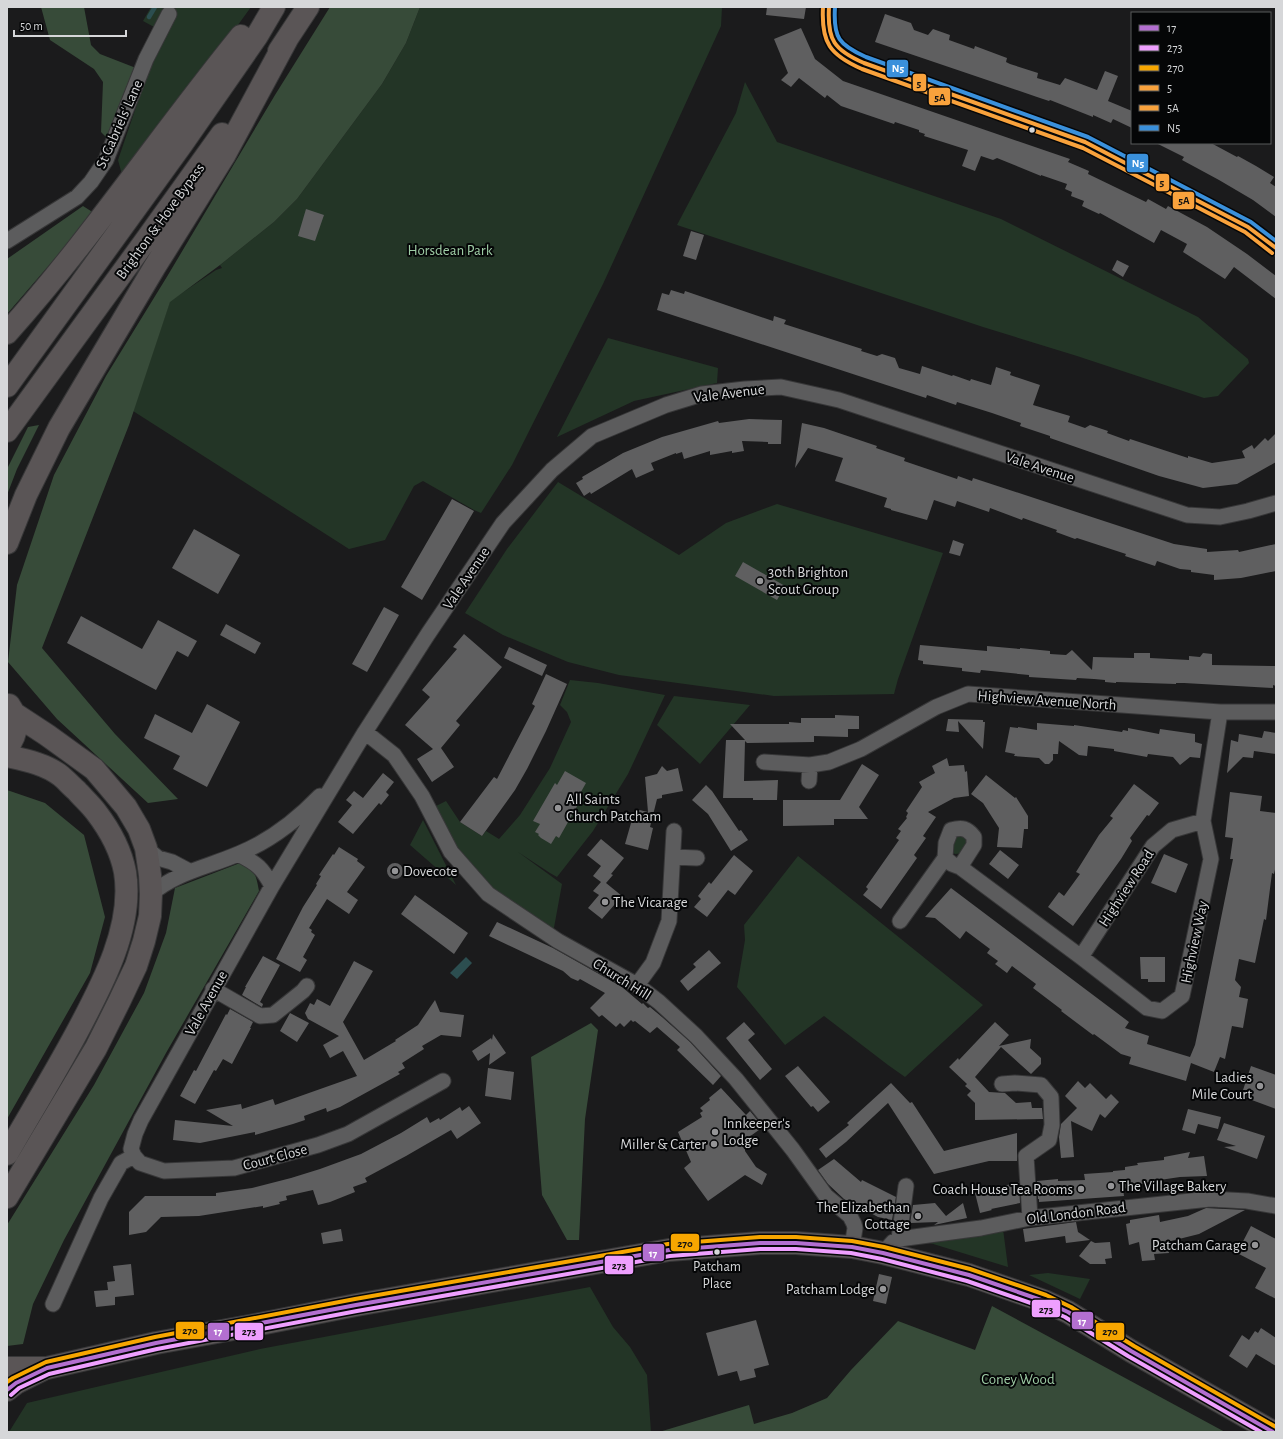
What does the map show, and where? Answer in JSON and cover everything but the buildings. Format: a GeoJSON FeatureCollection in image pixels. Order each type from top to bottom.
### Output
{"type":"FeatureCollection","features":[{"type":"Feature","properties":{"kind":"highway"},"geometry":{"type":"LineString","coordinates":[[7,333],[56,275],[210,74],[264,7]]}},
{"type":"Feature","properties":{"kind":"highway","name":"Brighton & Hove Bypass"},"geometry":{"type":"LineString","coordinates":[[7,386],[182,144],[257,36],[274,7]]}},
{"type":"Feature","properties":{"kind":"highway","name":"Brighton & Hove Bypass"},"geometry":{"type":"LineString","coordinates":[[7,431],[146,240],[308,7]]}},
{"type":"Feature","properties":{"kind":"highway"},"geometry":{"type":"LineString","coordinates":[[7,544],[26,495],[59,428],[154,268],[224,156],[287,39]]}},
{"type":"Feature","properties":{"kind":"highway"},"geometry":{"type":"LineString","coordinates":[[7,748],[12,742],[16,733],[16,724],[11,709]]}},
{"type":"Feature","properties":{"kind":"highway"},"geometry":{"type":"LineString","coordinates":[[7,1197],[96,1048],[119,1002],[136,966],[144,941],[150,916],[151,894],[146,848],[139,829],[126,807],[94,769],[11,709]]}},
{"type":"Feature","properties":{"kind":"highway"},"geometry":{"type":"LineString","coordinates":[[7,756],[39,764],[60,775],[91,805],[112,836],[120,855],[125,871],[126,893],[121,931],[109,968],[100,988],[64,1056],[7,1154]]}},
{"type":"Feature","properties":{"kind":"highway"},"geometry":{"type":"LineString","coordinates":[[7,771],[76,791]]}},
{"type":"Feature","properties":{"kind":"highway"},"geometry":{"type":"LineString","coordinates":[[7,1390],[16,1383],[47,1368],[156,1343],[255,1325],[356,1304],[669,1250],[760,1243],[796,1243],[852,1247],[882,1253],[969,1275],[1044,1301],[1068,1312],[1131,1351],[1273,1432]]}},
{"type":"Feature","properties":{"kind":"highway"},"geometry":{"type":"LineString","coordinates":[[7,1368],[47,1368]]}},
{"type":"Feature","properties":{"kind":"street"},"geometry":{"type":"LineString","coordinates":[[830,7],[829,25],[832,36],[838,48],[846,55],[864,63],[1085,142],[1248,227],[1276,248]]}},
{"type":"Feature","properties":{"kind":"street","name":"St Gabriels' Lane"},"geometry":{"type":"LineString","coordinates":[[7,241],[76,197],[91,182],[106,160],[146,60],[169,14]]}},
{"type":"Feature","properties":{"kind":"street","name":"Vale Avenue"},"geometry":{"type":"LineString","coordinates":[[134,1156],[132,1148],[135,1134],[141,1120],[272,886],[428,634],[503,523],[552,470],[592,436],[666,405],[702,394],[745,389],[781,388],[839,400],[1187,515],[1220,517],[1276,503]]}},
{"type":"Feature","properties":{"kind":"street","name":"Highview Avenue North"},"geometry":{"type":"LineString","coordinates":[[764,762],[810,765],[829,762],[861,749],[936,707],[968,694],[1220,712],[1276,712]]}},
{"type":"Feature","properties":{"kind":"street","name":"Highview Way"},"geometry":{"type":"LineString","coordinates":[[945,858],[952,864],[960,867],[1147,1008],[1162,1011],[1182,996],[1211,859],[1203,821],[1220,712]]}},
{"type":"Feature","properties":{"kind":"street","name":"Church Hill"},"geometry":{"type":"LineString","coordinates":[[366,732],[394,755],[422,796],[451,852],[488,894],[558,941],[637,986],[659,1002],[696,1036],[745,1091],[793,1150],[826,1196],[850,1216],[855,1228],[852,1247]]}},
{"type":"Feature","properties":{"kind":"street"},"geometry":{"type":"LineString","coordinates":[[809,781],[810,765]]}},
{"type":"Feature","properties":{"kind":"street","name":"Vale Avenue"},"geometry":{"type":"LineString","coordinates":[[151,894],[168,882],[189,871],[238,854],[277,834],[307,809],[340,775]]}},
{"type":"Feature","properties":{"kind":"street","name":"Highview Road"},"geometry":{"type":"LineString","coordinates":[[1081,957],[1153,846],[1172,830],[1203,821]]}},
{"type":"Feature","properties":{"kind":"street"},"geometry":{"type":"LineString","coordinates":[[900,921],[945,858],[946,843],[952,830],[960,827],[969,830],[974,836],[974,845],[960,867]]}},
{"type":"Feature","properties":{"kind":"street"},"geometry":{"type":"LineString","coordinates":[[637,986],[653,963],[669,921],[674,831]]}},
{"type":"Feature","properties":{"kind":"street"},"geometry":{"type":"LineString","coordinates":[[146,848],[158,858],[172,862],[189,871]]}},
{"type":"Feature","properties":{"kind":"street"},"geometry":{"type":"LineString","coordinates":[[238,854],[254,862],[264,871],[272,886]]}},
{"type":"Feature","properties":{"kind":"street"},"geometry":{"type":"LineString","coordinates":[[673,857],[697,858]]}},
{"type":"Feature","properties":{"kind":"street"},"geometry":{"type":"LineString","coordinates":[[214,989],[260,1016],[273,1015],[303,991],[306,986]]}},
{"type":"Feature","properties":{"kind":"street","name":"Court Close"},"geometry":{"type":"LineString","coordinates":[[134,1156],[140,1163],[164,1170],[234,1168],[318,1145],[348,1134],[443,1081]]}},
{"type":"Feature","properties":{"kind":"street"},"geometry":{"type":"LineString","coordinates":[[1002,1084],[1015,1082],[1041,1085],[1051,1097],[1052,1125],[1049,1140],[1026,1156],[1030,1218]]}},
{"type":"Feature","properties":{"kind":"street"},"geometry":{"type":"LineString","coordinates":[[53,1304],[101,1198],[121,1163],[134,1156]]}},
{"type":"Feature","properties":{"kind":"street"},"geometry":{"type":"LineString","coordinates":[[882,1253],[893,1242],[899,1239],[906,1186]]}},
{"type":"Feature","properties":{"kind":"street","name":"Old London Road"},"geometry":{"type":"LineString","coordinates":[[899,1239],[981,1228],[1030,1218],[1210,1199],[1247,1201],[1276,1206]]}},
{"type":"Feature","properties":{"kind":"green space"},"geometry":{"type":"Polygon","coordinates":[[[41,7],[84,7],[91,45],[100,54],[136,68],[108,139],[101,132],[103,82],[94,69],[50,40],[41,7]]]}},
{"type":"Feature","properties":{"kind":"green space"},"geometry":{"type":"Polygon","coordinates":[[[151,7],[167,7],[154,27],[143,21],[151,7]]]}},
{"type":"Feature","properties":{"kind":"green space"},"geometry":{"type":"Polygon","coordinates":[[[176,7],[251,7],[124,182],[118,160],[145,81],[176,7]]]}},
{"type":"Feature","properties":{"kind":"green space"},"geometry":{"type":"Polygon","coordinates":[[[330,7],[420,7],[406,43],[382,84],[297,199],[274,222],[170,302],[129,425],[42,648],[115,734],[178,799],[148,803],[57,719],[8,662],[17,585],[54,475],[106,376],[275,95],[330,7]]]}},
{"type":"Feature","properties":{"kind":"green space","name":"Horsdean Park"},"geometry":{"type":"Polygon","coordinates":[[[420,7],[722,7],[721,26],[603,284],[512,465],[481,513],[423,481],[414,486],[385,540],[349,549],[133,411],[170,301],[216,270],[222,268],[220,265],[274,222],[297,199],[382,84],[406,43],[420,7]]]}},
{"type":"Feature","properties":{"kind":"green space"},"geometry":{"type":"Polygon","coordinates":[[[745,82],[777,142],[1001,219],[1198,317],[1248,359],[1249,363],[1218,396],[1204,398],[983,327],[677,225],[736,113],[745,82]]]}},
{"type":"Feature","properties":{"kind":"green space"},"geometry":{"type":"Polygon","coordinates":[[[83,206],[94,213],[7,314],[7,259],[83,206]]]}},
{"type":"Feature","properties":{"kind":"green space"},"geometry":{"type":"Polygon","coordinates":[[[608,338],[718,368],[717,383],[634,401],[557,437],[608,338]]]}},
{"type":"Feature","properties":{"kind":"green space"},"geometry":{"type":"Polygon","coordinates":[[[39,425],[17,469],[7,495],[7,469],[28,427],[39,425]]]}},
{"type":"Feature","properties":{"kind":"green space"},"geometry":{"type":"Polygon","coordinates":[[[558,482],[679,555],[726,523],[777,504],[943,553],[894,694],[774,696],[619,675],[568,662],[503,635],[465,613],[507,549],[558,482]]]}},
{"type":"Feature","properties":{"kind":"green space"},"geometry":{"type":"Polygon","coordinates":[[[570,680],[598,683],[665,695],[628,774],[593,831],[557,877],[518,852],[562,884],[553,933],[485,883],[467,862],[448,834],[436,806],[446,801],[460,822],[482,836],[486,831],[499,839],[520,815],[550,768],[571,722],[567,712],[560,705],[570,680]]]}},
{"type":"Feature","properties":{"kind":"green space"},"geometry":{"type":"Polygon","coordinates":[[[674,696],[750,705],[700,764],[657,725],[674,696]]]}},
{"type":"Feature","properties":{"kind":"green space"},"geometry":{"type":"Polygon","coordinates":[[[7,790],[45,803],[84,835],[105,917],[90,973],[7,1119],[7,790]]]}},
{"type":"Feature","properties":{"kind":"green space"},"geometry":{"type":"Polygon","coordinates":[[[423,820],[456,885],[410,845],[423,820]]]}},
{"type":"Feature","properties":{"kind":"green space"},"geometry":{"type":"Polygon","coordinates":[[[956,834],[966,837],[968,842],[962,852],[958,854],[952,852],[951,844],[956,834]]]}},
{"type":"Feature","properties":{"kind":"green space"},"geometry":{"type":"Polygon","coordinates":[[[798,856],[983,1005],[905,1077],[824,1016],[785,1045],[737,987],[745,940],[744,925],[798,856]]]}},
{"type":"Feature","properties":{"kind":"green space"},"geometry":{"type":"Polygon","coordinates":[[[240,863],[252,870],[257,880],[259,891],[166,1053],[64,1240],[33,1304],[23,1344],[7,1346],[7,1225],[94,1085],[144,993],[166,933],[175,888],[240,863]]]}},
{"type":"Feature","properties":{"kind":"green space"},"geometry":{"type":"Polygon","coordinates":[[[591,1023],[598,1030],[585,1119],[579,1240],[567,1240],[542,1195],[531,1057],[591,1023]]]}},
{"type":"Feature","properties":{"kind":"green space"},"geometry":{"type":"Polygon","coordinates":[[[1003,1229],[1008,1267],[930,1243],[1003,1229]]]}},
{"type":"Feature","properties":{"kind":"green space"},"geometry":{"type":"Polygon","coordinates":[[[1048,1273],[1090,1279],[1080,1299],[1029,1275],[1048,1273]]]}},
{"type":"Feature","properties":{"kind":"green space"},"geometry":{"type":"Polygon","coordinates":[[[590,1287],[613,1327],[630,1347],[647,1375],[651,1432],[9,1432],[27,1403],[260,1349],[590,1287]]]}},
{"type":"Feature","properties":{"kind":"green space","name":"Coney Wood"},"geometry":{"type":"Polygon","coordinates":[[[992,1306],[1225,1432],[659,1432],[749,1405],[754,1424],[792,1413],[827,1398],[851,1370],[898,1321],[975,1350],[992,1306]]]}},
{"type":"Feature","properties":{"kind":"water"},"geometry":{"type":"Polygon","coordinates":[[[466,957],[472,963],[457,979],[450,973],[466,957]]]}},
{"type":"Feature","properties":{"kind":"waterway"},"geometry":{"type":"LineString","coordinates":[[149,17],[155,7]]}},
{"type":"Feature","properties":{"kind":"transit line","name":"5A"},"geometry":{"type":"LineString","coordinates":[[823,7],[826,39],[835,53],[851,64],[1083,148],[1245,232],[1272,253]]}},
{"type":"Feature","properties":{"kind":"transit line","name":"5"},"geometry":{"type":"LineString","coordinates":[[829,7],[829,28],[831,36],[839,48],[854,58],[864,63],[1085,142],[1248,227],[1276,248]]}},
{"type":"Feature","properties":{"kind":"transit line","name":"N5"},"geometry":{"type":"LineString","coordinates":[[835,7],[835,26],[837,33],[844,44],[857,53],[1088,137],[1251,222],[1276,241]]}},
{"type":"Feature","properties":{"kind":"transit line","name":"270"},"geometry":{"type":"LineString","coordinates":[[7,1382],[46,1362],[155,1337],[355,1299],[668,1244],[760,1237],[796,1237],[852,1241],[884,1247],[970,1269],[1046,1295],[1071,1307],[1134,1346],[1276,1427]]}},
{"type":"Feature","properties":{"kind":"transit line","name":"17"},"geometry":{"type":"LineString","coordinates":[[7,1390],[16,1383],[47,1368],[156,1343],[356,1305],[669,1250],[760,1243],[796,1243],[852,1247],[883,1253],[969,1275],[1044,1301],[1068,1312],[1131,1351],[1273,1432]]}},
{"type":"Feature","properties":{"kind":"transit line","name":"273"},"geometry":{"type":"LineString","coordinates":[[11,1395],[19,1388],[49,1374],[157,1349],[357,1311],[670,1256],[760,1249],[796,1249],[851,1253],[882,1259],[967,1281],[1042,1307],[1065,1317],[1128,1356],[1261,1432]]}},
{"type":"Feature","properties":{"kind":"place","name":"30th Brighton Scout Group"},"geometry":{"type":"Point","coordinates":[760,581]}},
{"type":"Feature","properties":{"kind":"place","name":"All Saints Church Patcham"},"geometry":{"type":"Point","coordinates":[558,808]}},
{"type":"Feature","properties":{"kind":"place","name":"Dovecote"},"geometry":{"type":"Point","coordinates":[395,871]}},
{"type":"Feature","properties":{"kind":"place","name":"The Vicarage"},"geometry":{"type":"Point","coordinates":[605,902]}},
{"type":"Feature","properties":{"kind":"place","name":"Ladies Mile Court"},"geometry":{"type":"Point","coordinates":[1260,1086]}},
{"type":"Feature","properties":{"kind":"place","name":"Innkeeper's Lodge"},"geometry":{"type":"Point","coordinates":[715,1132]}},
{"type":"Feature","properties":{"kind":"place","name":"Miller & Carter"},"geometry":{"type":"Point","coordinates":[714,1144]}},
{"type":"Feature","properties":{"kind":"place","name":"The Village Bakery"},"geometry":{"type":"Point","coordinates":[1111,1186]}},
{"type":"Feature","properties":{"kind":"place","name":"Coach House Tea Rooms"},"geometry":{"type":"Point","coordinates":[1081,1189]}},
{"type":"Feature","properties":{"kind":"place","name":"The Elizabethan Cottage"},"geometry":{"type":"Point","coordinates":[918,1216]}},
{"type":"Feature","properties":{"kind":"place","name":"Patcham Garage"},"geometry":{"type":"Point","coordinates":[1255,1245]}},
{"type":"Feature","properties":{"kind":"place","name":"Patcham Place"},"geometry":{"type":"Point","coordinates":[717,1252]}},
{"type":"Feature","properties":{"kind":"place","name":"Patcham Lodge"},"geometry":{"type":"Point","coordinates":[883,1289]}}]}
